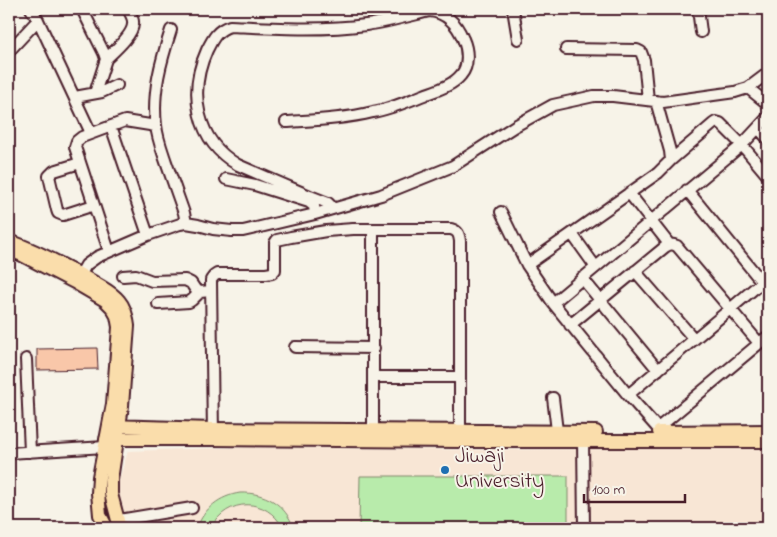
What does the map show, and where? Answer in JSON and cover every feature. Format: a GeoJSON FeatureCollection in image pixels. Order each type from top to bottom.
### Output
{"type":"FeatureCollection","features":[{"type":"Feature","properties":{"kind":"main road"},"geometry":{"type":"LineString","coordinates":[[9,241],[24,246],[78,279],[105,300],[117,316],[119,327],[113,404],[114,426],[99,477],[98,493],[100,515],[107,528]]}},
{"type":"Feature","properties":{"kind":"main road"},"geometry":{"type":"LineString","coordinates":[[9,251],[78,279]]}},
{"type":"Feature","properties":{"kind":"main road"},"geometry":{"type":"LineString","coordinates":[[114,426],[213,434],[558,436],[660,430],[767,432]]}},
{"type":"Feature","properties":{"kind":"main road"},"geometry":{"type":"LineString","coordinates":[[558,436],[583,440],[767,432]]}},
{"type":"Feature","properties":{"kind":"main road"},"geometry":{"type":"LineString","coordinates":[[109,442],[213,434]]}},
{"type":"Feature","properties":{"kind":"main road"},"geometry":{"type":"LineString","coordinates":[[109,442],[111,494],[120,524]]}},
{"type":"Feature","properties":{"kind":"street"},"geometry":{"type":"LineString","coordinates":[[31,9],[38,20],[91,133]]}},
{"type":"Feature","properties":{"kind":"street"},"geometry":{"type":"LineString","coordinates":[[82,9],[106,58]]}},
{"type":"Feature","properties":{"kind":"street"},"geometry":{"type":"LineString","coordinates":[[95,93],[106,58],[121,45],[133,27],[133,20],[128,9]]}},
{"type":"Feature","properties":{"kind":"street"},"geometry":{"type":"LineString","coordinates":[[513,9],[518,38]]}},
{"type":"Feature","properties":{"kind":"street"},"geometry":{"type":"LineString","coordinates":[[698,9],[701,32]]}},
{"type":"Feature","properties":{"kind":"street"},"geometry":{"type":"LineString","coordinates":[[286,122],[336,118],[374,112],[452,83],[461,75],[467,62],[464,42],[454,23],[438,10],[356,26],[299,29],[230,26],[219,31],[212,39],[198,76],[198,89],[200,115],[207,135],[213,144],[230,161],[238,166],[328,203],[331,210]]}},
{"type":"Feature","properties":{"kind":"street"},"geometry":{"type":"LineString","coordinates":[[9,51],[38,20]]}},
{"type":"Feature","properties":{"kind":"street"},"geometry":{"type":"LineString","coordinates":[[172,30],[160,66],[157,83],[155,103],[156,126],[186,223]]}},
{"type":"Feature","properties":{"kind":"street"},"geometry":{"type":"LineString","coordinates":[[566,49],[637,50],[641,52],[652,101],[670,151],[671,160]]}},
{"type":"Feature","properties":{"kind":"street"},"geometry":{"type":"LineString","coordinates":[[78,279],[90,261],[148,234],[180,224],[186,223],[213,229],[243,231],[316,214],[381,195],[453,166],[553,105],[594,96],[613,96],[663,102],[735,92],[748,88],[768,73]]}},
{"type":"Feature","properties":{"kind":"street"},"geometry":{"type":"LineString","coordinates":[[75,97],[102,92],[117,84]]}},
{"type":"Feature","properties":{"kind":"street"},"geometry":{"type":"LineString","coordinates":[[748,88],[768,104]]}},
{"type":"Feature","properties":{"kind":"street"},"geometry":{"type":"LineString","coordinates":[[552,303],[742,145],[768,117]]}},
{"type":"Feature","properties":{"kind":"street"},"geometry":{"type":"LineString","coordinates":[[109,251],[75,147],[77,141],[91,133],[125,121],[156,126]]}},
{"type":"Feature","properties":{"kind":"street"},"geometry":{"type":"LineString","coordinates":[[527,265],[658,173],[716,122],[725,126],[768,176]]}},
{"type":"Feature","properties":{"kind":"street"},"geometry":{"type":"LineString","coordinates":[[111,126],[148,234]]}},
{"type":"Feature","properties":{"kind":"street"},"geometry":{"type":"LineString","coordinates":[[758,128],[768,139]]}},
{"type":"Feature","properties":{"kind":"street"},"geometry":{"type":"LineString","coordinates":[[80,163],[54,171],[49,176],[57,210],[58,213],[63,215],[94,205]]}},
{"type":"Feature","properties":{"kind":"street"},"geometry":{"type":"LineString","coordinates":[[226,179],[255,185],[309,202],[314,206],[316,214]]}},
{"type":"Feature","properties":{"kind":"street"},"geometry":{"type":"LineString","coordinates":[[628,395],[765,279],[687,190]]}},
{"type":"Feature","properties":{"kind":"street"},"geometry":{"type":"LineString","coordinates":[[630,193],[669,244],[676,246],[759,343]]}},
{"type":"Feature","properties":{"kind":"street"},"geometry":{"type":"LineString","coordinates":[[501,212],[527,265],[552,303],[628,395],[660,430],[768,336]]}},
{"type":"Feature","properties":{"kind":"street"},"geometry":{"type":"LineString","coordinates":[[213,434],[211,280],[214,276],[217,274],[272,273],[274,270],[274,243],[277,240],[326,231],[354,229],[452,229],[456,230],[459,234],[460,240],[460,435]]}},
{"type":"Feature","properties":{"kind":"street"},"geometry":{"type":"LineString","coordinates":[[373,229],[373,435]]}},
{"type":"Feature","properties":{"kind":"street"},"geometry":{"type":"LineString","coordinates":[[572,234],[595,266]]}},
{"type":"Feature","properties":{"kind":"street"},"geometry":{"type":"LineString","coordinates":[[570,325],[669,244]]}},
{"type":"Feature","properties":{"kind":"street"},"geometry":{"type":"LineString","coordinates":[[634,271],[694,339]]}},
{"type":"Feature","properties":{"kind":"street"},"geometry":{"type":"LineString","coordinates":[[123,276],[136,275],[152,281],[185,280],[191,283],[195,290],[200,292],[211,291]]}},
{"type":"Feature","properties":{"kind":"street"},"geometry":{"type":"LineString","coordinates":[[582,278],[658,370]]}},
{"type":"Feature","properties":{"kind":"street"},"geometry":{"type":"LineString","coordinates":[[158,304],[189,302],[200,292]]}},
{"type":"Feature","properties":{"kind":"street"},"geometry":{"type":"LineString","coordinates":[[295,346],[374,348]]}},
{"type":"Feature","properties":{"kind":"street"},"geometry":{"type":"LineString","coordinates":[[26,359],[30,452]]}},
{"type":"Feature","properties":{"kind":"street"},"geometry":{"type":"LineString","coordinates":[[374,377],[460,377]]}},
{"type":"Feature","properties":{"kind":"street"},"geometry":{"type":"LineString","coordinates":[[553,398],[558,436]]}},
{"type":"Feature","properties":{"kind":"street"},"geometry":{"type":"LineString","coordinates":[[583,440],[584,528]]}},
{"type":"Feature","properties":{"kind":"street"},"geometry":{"type":"LineString","coordinates":[[9,453],[109,442]]}},
{"type":"Feature","properties":{"kind":"street"},"geometry":{"type":"LineString","coordinates":[[120,524],[192,508]]}},
{"type":"Feature","properties":{"kind":"shaded area","name":"Jiwaji University"},"geometry":{"type":"Polygon","coordinates":[[[252,447],[472,450],[768,448],[768,528],[125,528],[116,490],[128,451],[252,447]]]}},
{"type":"Feature","properties":{"kind":"green space"},"geometry":{"type":"Polygon","coordinates":[[[360,476],[568,476],[568,528],[359,528],[360,476]]]}},
{"type":"Feature","properties":{"kind":"green space"},"geometry":{"type":"Polygon","coordinates":[[[240,493],[258,495],[273,501],[285,512],[294,528],[283,528],[276,518],[267,511],[257,506],[247,505],[237,506],[227,511],[218,518],[211,528],[197,528],[208,509],[214,504],[226,497],[240,493]]]}},
{"type":"Feature","properties":{"kind":"building"},"geometry":{"type":"Polygon","coordinates":[[[97,348],[98,369],[37,370],[37,349],[97,348]]]}},
{"type":"Feature","properties":{"kind":"building"},"geometry":{"type":"Polygon","coordinates":[[[764,475],[768,475],[768,492],[763,492],[764,475]]]}},
{"type":"Feature","properties":{"kind":"place","name":"Jiwaji University"},"geometry":{"type":"Point","coordinates":[445,470]}}]}
